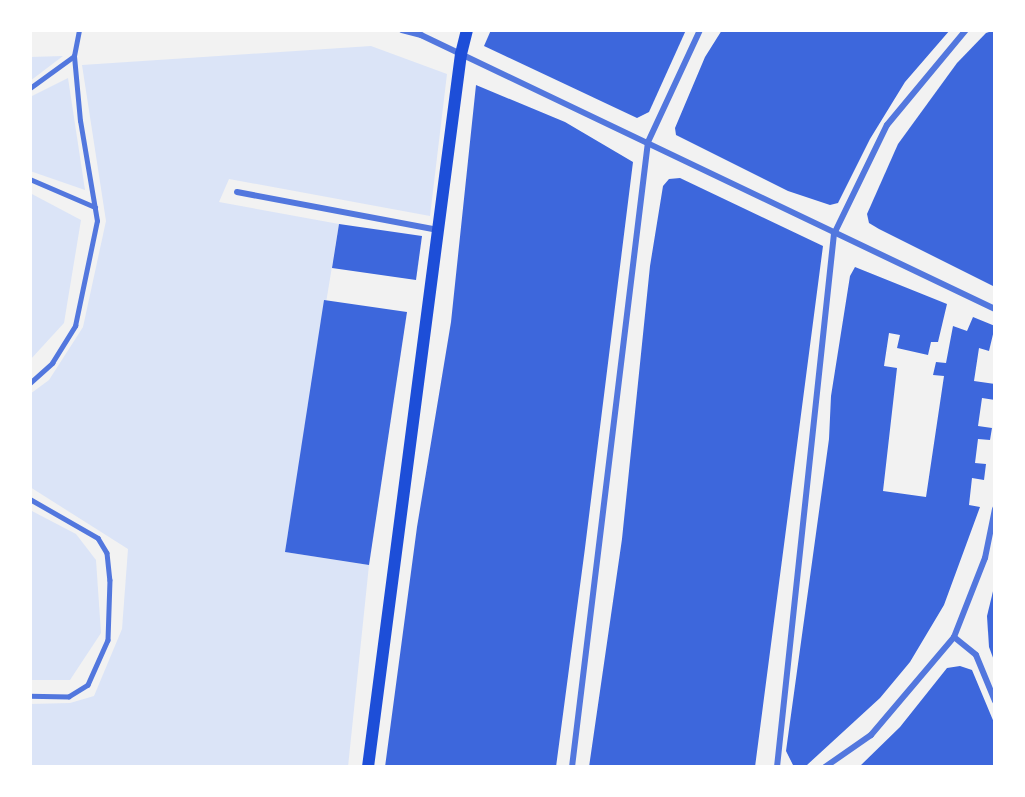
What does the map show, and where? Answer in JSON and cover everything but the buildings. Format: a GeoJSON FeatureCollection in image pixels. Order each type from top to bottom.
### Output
{"type":"FeatureCollection","features":[{"type":"Feature","properties":{"kind":"main road"},"geometry":{"type":"LineString","coordinates":[[368,767],[461,54],[467,30]]}},
{"type":"Feature","properties":{"kind":"street"},"geometry":{"type":"LineString","coordinates":[[402,30],[421,34],[834,234],[995,309]]}},
{"type":"Feature","properties":{"kind":"street"},"geometry":{"type":"LineString","coordinates":[[572,767],[648,142],[700,30]]}},
{"type":"Feature","properties":{"kind":"street"},"geometry":{"type":"LineString","coordinates":[[777,767],[834,234],[887,125],[966,30]]}},
{"type":"Feature","properties":{"kind":"street"},"geometry":{"type":"LineString","coordinates":[[237,192],[439,230]]}},
{"type":"Feature","properties":{"kind":"street"},"geometry":{"type":"LineString","coordinates":[[825,767],[871,735],[954,637],[985,558],[995,509]]}},
{"type":"Feature","properties":{"kind":"street"},"geometry":{"type":"LineString","coordinates":[[954,637],[976,655],[995,701]]}},
{"type":"Feature","properties":{"kind":"lane"},"geometry":{"type":"LineString","coordinates":[[30,383],[52,363],[75,326],[97,221],[80,121],[74,56],[79,30]]}},
{"type":"Feature","properties":{"kind":"lane"},"geometry":{"type":"LineString","coordinates":[[30,88],[74,56]]}},
{"type":"Feature","properties":{"kind":"lane"},"geometry":{"type":"LineString","coordinates":[[30,179],[95,207]]}},
{"type":"Feature","properties":{"kind":"lane"},"geometry":{"type":"LineString","coordinates":[[30,499],[98,538],[107,553],[110,580],[108,640],[88,685],[69,697],[30,696]]}},
{"type":"Feature","properties":{"kind":"shaded area"},"geometry":{"type":"Polygon","coordinates":[[[371,46],[447,74],[430,216],[229,179],[219,202],[339,224],[285,552],[369,565],[348,767],[30,767],[30,704],[70,703],[94,696],[122,629],[128,549],[30,487],[30,394],[49,380],[83,327],[106,221],[82,65],[371,46]]]}},
{"type":"Feature","properties":{"kind":"shaded area"},"geometry":{"type":"Polygon","coordinates":[[[63,56],[30,81],[30,57],[63,56]]]}},
{"type":"Feature","properties":{"kind":"shaded area"},"geometry":{"type":"Polygon","coordinates":[[[68,78],[85,190],[30,171],[30,97],[68,78]]]}},
{"type":"Feature","properties":{"kind":"shaded area"},"geometry":{"type":"Polygon","coordinates":[[[30,193],[81,220],[64,323],[30,360],[30,193]]]}},
{"type":"Feature","properties":{"kind":"shaded area"},"geometry":{"type":"Polygon","coordinates":[[[30,510],[76,534],[96,560],[101,633],[70,680],[30,680],[30,510]]]}}]}
